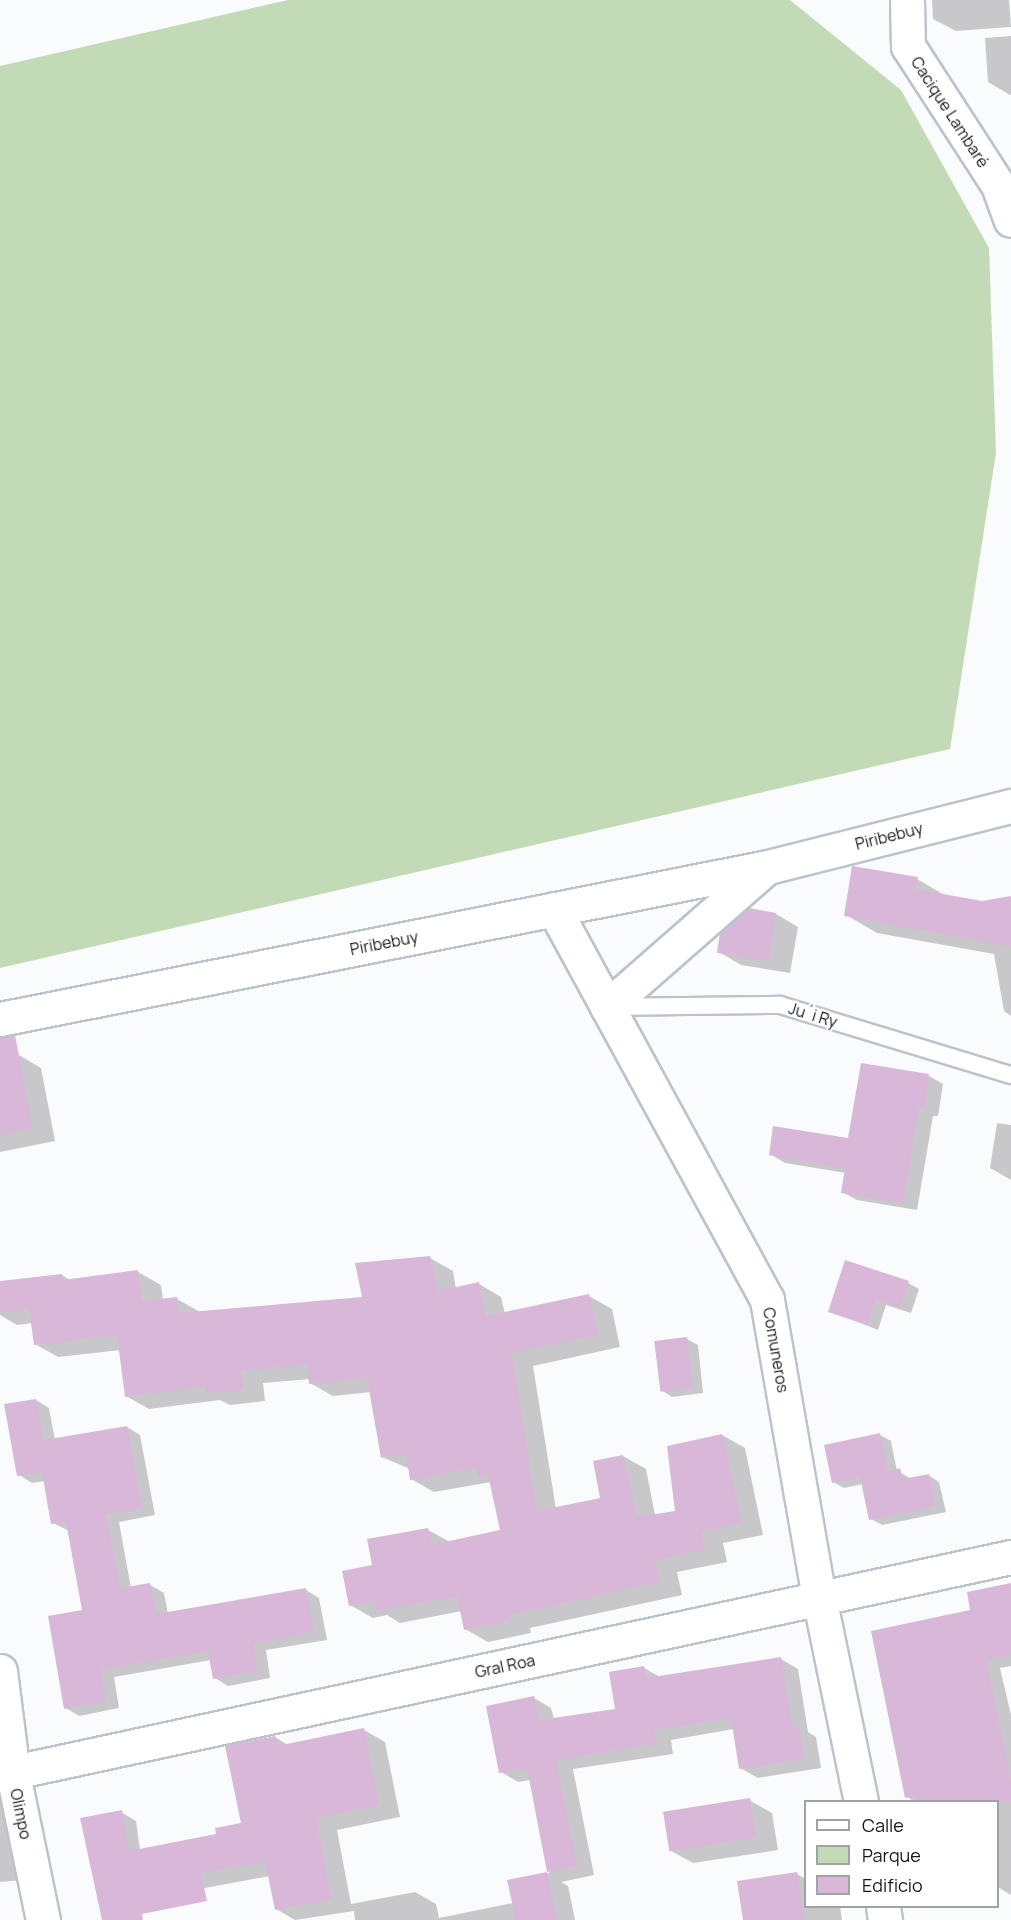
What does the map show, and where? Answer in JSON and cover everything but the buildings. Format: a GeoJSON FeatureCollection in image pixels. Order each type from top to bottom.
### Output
{"type":"FeatureCollection","features":[{"type":"Feature","properties":{"kind":"street","name":"Cacique Lambaré"},"geometry":{"type":"LineString","coordinates":[[908,0],[908,46],[998,185],[1011,220]]}},
{"type":"Feature","properties":{"kind":"street","name":"Piribebuy"},"geometry":{"type":"LineString","coordinates":[[0,1019],[768,867],[1011,806]]}},
{"type":"Feature","properties":{"kind":"street","name":"Piribebuy"},"geometry":{"type":"LineString","coordinates":[[607,1008],[670,948],[768,867]]}},
{"type":"Feature","properties":{"kind":"street","name":"Comuneros"},"geometry":{"type":"LineString","coordinates":[[554,909],[767,1299],[819,1597],[861,1800]]}},
{"type":"Feature","properties":{"kind":"street","name":"Gral Roa"},"geometry":{"type":"LineString","coordinates":[[7,1775],[1011,1557]]}},
{"type":"Feature","properties":{"kind":"street","name":"Olimpo"},"geometry":{"type":"LineString","coordinates":[[0,1671],[7,1775],[43,1920]]}},
{"type":"Feature","properties":{"kind":"lane","name":"Ju´i Ry"},"geometry":{"type":"LineString","coordinates":[[607,1008],[780,1005],[1011,1075]]}},
{"type":"Feature","properties":{"kind":"green space"},"geometry":{"type":"Polygon","coordinates":[[[288,0],[790,0],[901,90],[989,248],[996,453],[950,749],[0,968],[0,66],[288,0]]]}}]}
